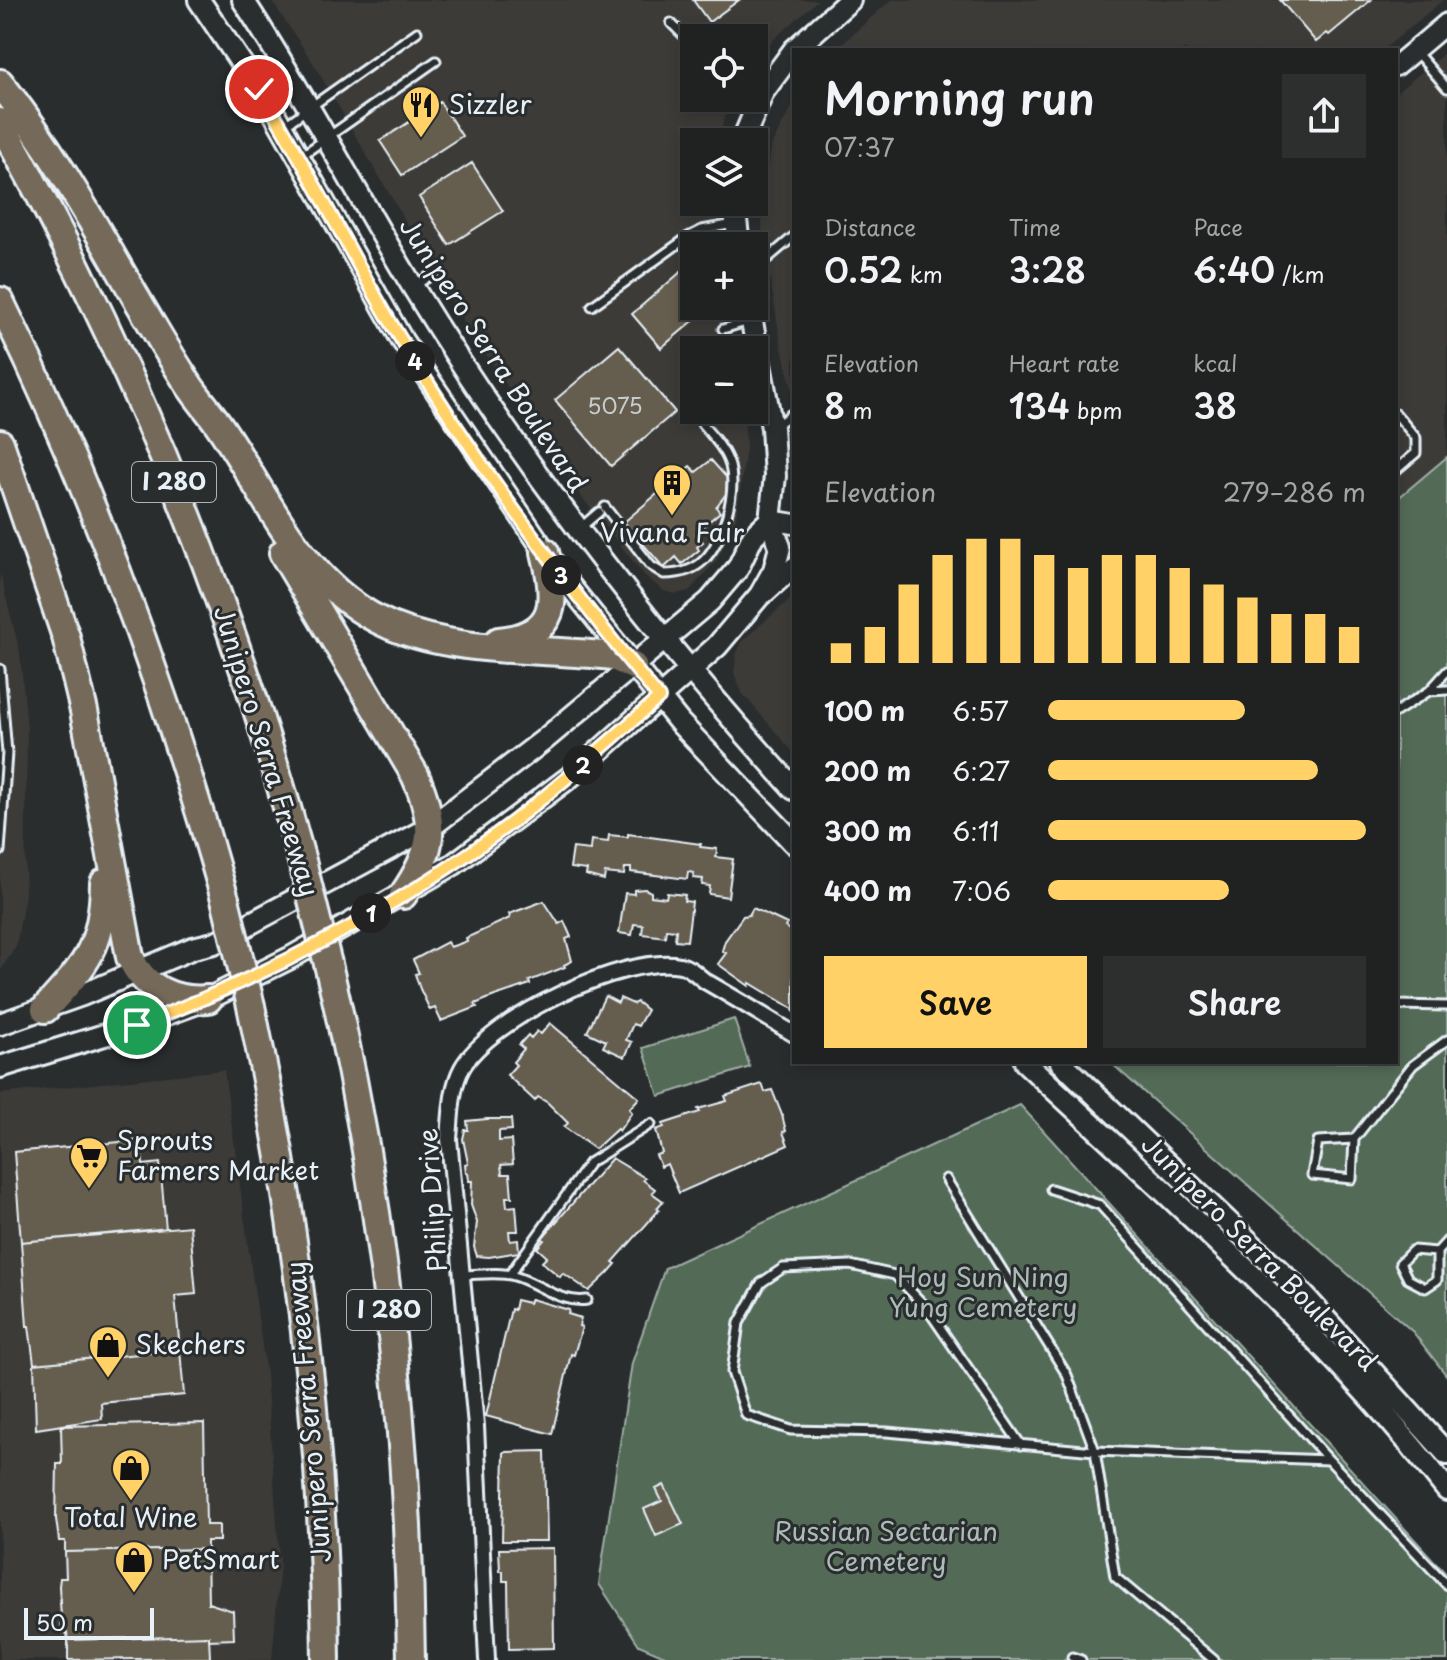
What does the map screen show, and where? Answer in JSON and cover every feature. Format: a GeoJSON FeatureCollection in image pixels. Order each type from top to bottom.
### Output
{"type":"FeatureCollection","features":[{"type":"Feature","properties":{"kind":"highway"},"geometry":{"type":"LineString","coordinates":[[0,83],[42,138],[415,775],[432,826],[423,864],[403,895]]}},
{"type":"Feature","properties":{"kind":"highway","name":"Junipero Serra Freeway"},"geometry":{"type":"LineString","coordinates":[[0,122],[90,291],[178,490],[261,719],[302,861],[328,964],[366,1151],[388,1301],[404,1467],[411,1660]]}},
{"type":"Feature","properties":{"kind":"highway","name":"Junipero Serra Freeway"},"geometry":{"type":"LineString","coordinates":[[0,301],[74,461],[130,602],[180,745],[225,899],[251,1006],[280,1149],[302,1299],[318,1449],[326,1647]]}},
{"type":"Feature","properties":{"kind":"highway"},"geometry":{"type":"LineString","coordinates":[[189,386],[221,427],[294,546],[325,582],[356,607],[388,624],[421,636],[452,642],[612,656],[633,666]]}},
{"type":"Feature","properties":{"kind":"highway"},"geometry":{"type":"LineString","coordinates":[[0,443],[66,637],[84,711],[125,939],[138,973],[159,991],[174,998],[208,999]]}},
{"type":"Feature","properties":{"kind":"highway"},"geometry":{"type":"LineString","coordinates":[[452,642],[510,640],[542,626],[550,614],[553,598],[545,552]]}},
{"type":"Feature","properties":{"kind":"highway"},"geometry":{"type":"LineString","coordinates":[[45,1009],[84,966],[98,939],[104,907],[105,835]]}},
{"type":"Feature","properties":{"kind":"highway"},"geometry":{"type":"LineString","coordinates":[[317,1660],[326,1647]]}},
{"type":"Feature","properties":{"kind":"main road"},"geometry":{"type":"LineString","coordinates":[[199,0],[282,127],[402,340],[545,552],[659,698],[724,773],[792,841]]}},
{"type":"Feature","properties":{"kind":"main road","name":"Junipero Serra Boulevard"},"geometry":{"type":"LineString","coordinates":[[243,0],[311,107],[413,287],[578,531],[689,672],[790,777]]}},
{"type":"Feature","properties":{"kind":"main road"},"geometry":{"type":"LineString","coordinates":[[796,48],[850,0]]}},
{"type":"Feature","properties":{"kind":"main road"},"geometry":{"type":"LineString","coordinates":[[768,82],[792,52]]}},
{"type":"Feature","properties":{"kind":"main road"},"geometry":{"type":"LineString","coordinates":[[735,216],[737,232]]}},
{"type":"Feature","properties":{"kind":"main road"},"geometry":{"type":"LineString","coordinates":[[0,1067],[137,1025],[208,999],[290,958],[403,895],[512,822],[570,777],[689,672],[755,604],[780,553],[779,540],[770,520],[775,476],[772,428],[768,414]]}},
{"type":"Feature","properties":{"kind":"main road"},"geometry":{"type":"LineString","coordinates":[[0,1024],[138,973],[244,929],[432,826],[544,740],[725,585],[753,536],[770,520]]}},
{"type":"Feature","properties":{"kind":"main road","name":"Junipero Serra Boulevard"},"geometry":{"type":"LineString","coordinates":[[1027,1064],[1281,1305],[1339,1365],[1447,1490]]}},
{"type":"Feature","properties":{"kind":"main road","name":"Junipero Serra Boulevard"},"geometry":{"type":"LineString","coordinates":[[1063,1064],[1298,1289],[1447,1454]]}},
{"type":"Feature","properties":{"kind":"street"},"geometry":{"type":"LineString","coordinates":[[1398,64],[1447,23]]}},
{"type":"Feature","properties":{"kind":"street"},"geometry":{"type":"LineString","coordinates":[[770,520],[792,524]]}},
{"type":"Feature","properties":{"kind":"street"},"geometry":{"type":"LineString","coordinates":[[755,604],[792,569]]}},
{"type":"Feature","properties":{"kind":"street","name":"Philip Drive"},"geometry":{"type":"LineString","coordinates":[[487,1660],[476,1426],[449,1139],[451,1106],[461,1070],[477,1047],[496,1030],[612,972],[644,964],[686,967],[792,1033]]}},
{"type":"Feature","properties":{"kind":"lane"},"geometry":{"type":"LineString","coordinates":[[671,23],[680,32]]}},
{"type":"Feature","properties":{"kind":"lane"},"geometry":{"type":"LineString","coordinates":[[282,127],[417,32]]}},
{"type":"Feature","properties":{"kind":"lane"},"geometry":{"type":"LineString","coordinates":[[1415,51],[1447,88]]}},
{"type":"Feature","properties":{"kind":"lane"},"geometry":{"type":"LineString","coordinates":[[299,157],[436,61]]}},
{"type":"Feature","properties":{"kind":"lane"},"geometry":{"type":"LineString","coordinates":[[592,306],[688,237],[702,230],[736,224]]}},
{"type":"Feature","properties":{"kind":"lane"},"geometry":{"type":"LineString","coordinates":[[768,258],[792,238]]}},
{"type":"Feature","properties":{"kind":"lane"},"geometry":{"type":"LineString","coordinates":[[413,287],[433,274]]}},
{"type":"Feature","properties":{"kind":"lane"},"geometry":{"type":"LineString","coordinates":[[723,329],[738,320]]}},
{"type":"Feature","properties":{"kind":"lane"},"geometry":{"type":"LineString","coordinates":[[772,428],[792,413]]}},
{"type":"Feature","properties":{"kind":"lane"},"geometry":{"type":"LineString","coordinates":[[1398,416],[1416,438],[1416,453],[1398,468]]}},
{"type":"Feature","properties":{"kind":"lane"},"geometry":{"type":"LineString","coordinates":[[578,531],[602,510],[651,566],[664,574],[690,570],[704,560],[725,518],[731,473],[723,449],[702,424]]}},
{"type":"Feature","properties":{"kind":"lane"},"geometry":{"type":"LineString","coordinates":[[0,669],[7,753],[0,851]]}},
{"type":"Feature","properties":{"kind":"lane"},"geometry":{"type":"LineString","coordinates":[[1398,711],[1429,691],[1447,671]]}},
{"type":"Feature","properties":{"kind":"lane"},"geometry":{"type":"LineString","coordinates":[[1429,691],[1447,690]]}},
{"type":"Feature","properties":{"kind":"lane"},"geometry":{"type":"LineString","coordinates":[[1398,1005],[1447,1006]]}},
{"type":"Feature","properties":{"kind":"lane"},"geometry":{"type":"LineString","coordinates":[[1354,1139],[1318,1141],[1312,1175],[1352,1179],[1354,1139],[1413,1065],[1447,1040]]}},
{"type":"Feature","properties":{"kind":"lane"},"geometry":{"type":"LineString","coordinates":[[510,1274],[589,1163],[651,1124]]}},
{"type":"Feature","properties":{"kind":"lane"},"geometry":{"type":"LineString","coordinates":[[946,1179],[1067,1375],[1095,1451],[1115,1577],[1214,1660]]}},
{"type":"Feature","properties":{"kind":"lane"},"geometry":{"type":"LineString","coordinates":[[1051,1189],[1100,1205],[1329,1460],[1447,1585]]}},
{"type":"Feature","properties":{"kind":"lane"},"geometry":{"type":"LineString","coordinates":[[1437,1252],[1413,1250],[1400,1263],[1408,1279],[1425,1288],[1437,1280],[1437,1252],[1447,1241]]}},
{"type":"Feature","properties":{"kind":"lane"},"geometry":{"type":"LineString","coordinates":[[1021,1445],[926,1307],[895,1275],[850,1265],[783,1268],[761,1283],[739,1323],[732,1372],[746,1415],[791,1430],[887,1432],[1021,1445],[1095,1451],[1329,1460]]}},
{"type":"Feature","properties":{"kind":"lane"},"geometry":{"type":"LineString","coordinates":[[462,1275],[510,1274],[538,1283],[574,1302],[587,1300]]}},
{"type":"Feature","properties":{"kind":"shaded area"},"geometry":{"type":"Polygon","coordinates":[[[271,0],[818,0],[768,46],[768,24],[680,24],[680,112],[727,112],[721,128],[680,128],[680,216],[713,216],[715,232],[680,232],[680,320],[729,320],[731,336],[680,336],[680,424],[745,424],[746,448],[736,518],[716,561],[689,591],[676,594],[664,591],[645,576],[581,496],[464,322],[312,61],[271,0]]]}},
{"type":"Feature","properties":{"kind":"shaded area"},"geometry":{"type":"Polygon","coordinates":[[[891,0],[1443,0],[1385,48],[837,48],[891,0]]]}},
{"type":"Feature","properties":{"kind":"shaded area"},"geometry":{"type":"Polygon","coordinates":[[[1447,51],[1447,457],[1398,498],[1398,91],[1447,51]]]}},
{"type":"Feature","properties":{"kind":"shaded area"},"geometry":{"type":"Polygon","coordinates":[[[792,107],[792,389],[768,265],[768,232],[762,232],[762,229],[762,216],[768,216],[768,167],[772,144],[792,107]]]}},
{"type":"Feature","properties":{"kind":"shaded area"},"geometry":{"type":"Polygon","coordinates":[[[0,573],[20,653],[27,729],[25,894],[16,946],[0,971],[0,573]]]}},
{"type":"Feature","properties":{"kind":"shaded area"},"geometry":{"type":"Polygon","coordinates":[[[792,598],[792,751],[742,693],[734,673],[736,655],[743,640],[792,598]]]}},
{"type":"Feature","properties":{"kind":"shaded area"},"geometry":{"type":"Polygon","coordinates":[[[224,1070],[266,1375],[280,1564],[272,1660],[0,1660],[0,1094],[224,1070]]]}},
{"type":"Feature","properties":{"kind":"green space"},"geometry":{"type":"Polygon","coordinates":[[[1447,457],[1447,1376],[1413,1332],[1112,1064],[1398,1064],[1398,498],[1447,457]]]}},
{"type":"Feature","properties":{"kind":"green space"},"geometry":{"type":"Polygon","coordinates":[[[734,1019],[750,1067],[659,1096],[643,1048],[734,1019]]]}},
{"type":"Feature","properties":{"kind":"green space","name":"Hoy Sun Ning Yung Cemetery"},"geometry":{"type":"Polygon","coordinates":[[[1020,1105],[1447,1575],[1447,1660],[674,1660],[639,1645],[599,1584],[632,1363],[665,1268],[1020,1105]]]}},
{"type":"Feature","properties":{"kind":"building"},"geometry":{"type":"Polygon","coordinates":[[[693,0],[739,0],[709,22],[693,0]]]}},
{"type":"Feature","properties":{"kind":"building"},"geometry":{"type":"Polygon","coordinates":[[[1280,0],[1371,0],[1316,42],[1280,0]]]}},
{"type":"Feature","properties":{"kind":"building","name":"Sizzler"},"geometry":{"type":"Polygon","coordinates":[[[440,102],[462,136],[402,175],[380,141],[440,102]]]}},
{"type":"Feature","properties":{"kind":"building"},"geometry":{"type":"Polygon","coordinates":[[[472,163],[503,211],[449,245],[419,197],[472,163]]]}},
{"type":"Feature","properties":{"kind":"building"},"geometry":{"type":"Polygon","coordinates":[[[680,273],[680,320],[694,320],[661,348],[632,314],[680,273]]]}},
{"type":"Feature","properties":{"kind":"building"},"geometry":{"type":"Polygon","coordinates":[[[619,346],[675,412],[611,466],[555,400],[619,346]]]}},
{"type":"Feature","properties":{"kind":"building","name":"Vivana Fair"},"geometry":{"type":"Polygon","coordinates":[[[711,460],[727,478],[726,494],[716,507],[720,512],[696,534],[703,542],[697,547],[699,550],[682,564],[676,557],[664,568],[624,522],[690,466],[696,472],[711,460]]]}},
{"type":"Feature","properties":{"kind":"building"},"geometry":{"type":"Polygon","coordinates":[[[628,834],[701,844],[700,847],[717,849],[716,857],[733,859],[728,897],[709,894],[710,886],[702,885],[703,879],[693,878],[694,873],[688,872],[687,879],[631,872],[631,868],[625,868],[624,875],[605,873],[604,880],[586,875],[587,870],[570,868],[573,848],[590,850],[591,840],[608,842],[609,835],[628,837],[628,834]]]}},
{"type":"Feature","properties":{"kind":"building"},"geometry":{"type":"Polygon","coordinates":[[[634,890],[651,892],[651,896],[666,898],[667,893],[685,895],[684,901],[692,902],[687,941],[675,940],[676,930],[666,929],[665,937],[642,934],[643,925],[634,924],[632,935],[619,933],[625,893],[634,894],[634,890]]]}},
{"type":"Feature","properties":{"kind":"building"},"geometry":{"type":"Polygon","coordinates":[[[544,901],[559,924],[564,921],[571,937],[566,939],[572,961],[565,967],[529,981],[530,984],[475,1004],[477,1007],[441,1021],[435,1008],[430,1010],[420,989],[415,974],[419,973],[413,960],[447,942],[450,947],[467,941],[466,938],[510,918],[509,914],[544,901]]]}},
{"type":"Feature","properties":{"kind":"building"},"geometry":{"type":"Polygon","coordinates":[[[753,908],[787,924],[785,927],[792,932],[792,1008],[750,983],[749,986],[718,964],[726,953],[722,951],[725,941],[743,916],[749,915],[753,908]]]}},
{"type":"Feature","properties":{"kind":"building"},"geometry":{"type":"Polygon","coordinates":[[[605,996],[618,1003],[620,998],[633,1004],[637,1002],[647,1010],[638,1026],[633,1024],[626,1040],[632,1042],[625,1057],[603,1047],[606,1041],[587,1032],[605,996]]]}},
{"type":"Feature","properties":{"kind":"building"},"geometry":{"type":"Polygon","coordinates":[[[550,1023],[639,1098],[629,1109],[632,1112],[619,1131],[617,1129],[595,1149],[564,1127],[568,1123],[548,1103],[538,1097],[535,1101],[507,1075],[524,1049],[519,1045],[528,1035],[531,1038],[537,1031],[541,1034],[550,1023]]]}},
{"type":"Feature","properties":{"kind":"building"},"geometry":{"type":"Polygon","coordinates":[[[762,1084],[765,1092],[772,1090],[782,1115],[788,1145],[679,1193],[667,1164],[661,1167],[656,1155],[662,1153],[656,1130],[664,1127],[663,1124],[700,1112],[698,1109],[727,1101],[725,1096],[762,1084]]]}},
{"type":"Feature","properties":{"kind":"building"},"geometry":{"type":"Polygon","coordinates":[[[511,1119],[512,1130],[499,1131],[499,1141],[511,1140],[513,1164],[501,1165],[502,1174],[510,1174],[512,1197],[506,1197],[507,1207],[516,1206],[518,1231],[509,1231],[510,1241],[518,1240],[519,1252],[489,1257],[477,1256],[474,1247],[477,1222],[471,1205],[472,1181],[466,1173],[465,1164],[468,1163],[463,1139],[465,1130],[468,1130],[467,1121],[511,1119]]]}},
{"type":"Feature","properties":{"kind":"building","name":"Sprouts Farmers Market"},"geometry":{"type":"Polygon","coordinates":[[[141,1140],[143,1165],[160,1163],[166,1229],[21,1242],[14,1152],[141,1140]]]}},
{"type":"Feature","properties":{"kind":"building"},"geometry":{"type":"Polygon","coordinates":[[[612,1158],[645,1178],[643,1180],[655,1189],[652,1193],[663,1201],[657,1208],[659,1210],[613,1262],[616,1264],[589,1291],[563,1273],[560,1277],[542,1262],[547,1257],[537,1248],[544,1240],[542,1238],[612,1158]]]}},
{"type":"Feature","properties":{"kind":"building"},"geometry":{"type":"Polygon","coordinates":[[[190,1226],[196,1294],[175,1296],[180,1350],[34,1364],[27,1326],[21,1242],[190,1226]]]}},
{"type":"Feature","properties":{"kind":"building"},"geometry":{"type":"Polygon","coordinates":[[[531,1299],[569,1310],[568,1314],[581,1318],[579,1326],[582,1327],[574,1355],[571,1354],[552,1434],[486,1416],[511,1309],[514,1310],[516,1300],[529,1303],[531,1299]]]}},
{"type":"Feature","properties":{"kind":"building","name":"Skechers"},"geometry":{"type":"Polygon","coordinates":[[[180,1350],[184,1395],[101,1403],[102,1419],[36,1429],[34,1364],[180,1350]]]}},
{"type":"Feature","properties":{"kind":"building","name":"Total Wine"},"geometry":{"type":"Polygon","coordinates":[[[204,1423],[206,1525],[219,1525],[219,1541],[207,1541],[207,1549],[65,1552],[65,1541],[59,1541],[56,1519],[57,1464],[62,1464],[61,1426],[204,1423]]]}},
{"type":"Feature","properties":{"kind":"building"},"geometry":{"type":"Polygon","coordinates":[[[545,1451],[547,1541],[502,1541],[504,1452],[545,1451]]]}},
{"type":"Feature","properties":{"kind":"building"},"geometry":{"type":"Polygon","coordinates":[[[664,1485],[683,1524],[656,1536],[644,1509],[662,1501],[656,1489],[664,1485]]]}},
{"type":"Feature","properties":{"kind":"building"},"geometry":{"type":"Polygon","coordinates":[[[553,1548],[554,1648],[509,1649],[508,1581],[503,1581],[503,1571],[500,1571],[499,1549],[553,1548]]]}},
{"type":"Feature","properties":{"kind":"building","name":"PetSmart"},"geometry":{"type":"Polygon","coordinates":[[[207,1549],[208,1603],[233,1611],[234,1639],[209,1640],[209,1636],[68,1640],[67,1633],[62,1633],[59,1586],[60,1578],[66,1578],[65,1552],[207,1549]]]}},
{"type":"Feature","properties":{"kind":"building"},"geometry":{"type":"Polygon","coordinates":[[[209,1636],[210,1658],[68,1660],[68,1640],[209,1636]]]}},
{"type":"Feature","properties":{"kind":"place","name":"Sizzler"},"geometry":{"type":"Point","coordinates":[421,139]}},
{"type":"Feature","properties":{"kind":"place","name":"Vivana Fair"},"geometry":{"type":"Point","coordinates":[672,517]}},
{"type":"Feature","properties":{"kind":"place","name":"Sprouts Farmers Market"},"geometry":{"type":"Point","coordinates":[89,1190]}},
{"type":"Feature","properties":{"kind":"place","name":"Skechers"},"geometry":{"type":"Point","coordinates":[108,1379]}},
{"type":"Feature","properties":{"kind":"place","name":"Total Wine"},"geometry":{"type":"Point","coordinates":[131,1502]}},
{"type":"Feature","properties":{"kind":"place","name":"PetSmart"},"geometry":{"type":"Point","coordinates":[134,1594]}},
{"type":"Feature","properties":{"kind":"route"},"geometry":{"type":"LineString","coordinates":[[137,1025],[208,999],[290,958],[454,864],[570,777],[659,698],[576,595],[432,388],[259,89]]}},
{"type":"Feature","properties":{"kind":"park label","name":"Russian Sectarian Cemetery"},"geometry":{"type":"Point","coordinates":[886,1547]}}]}
